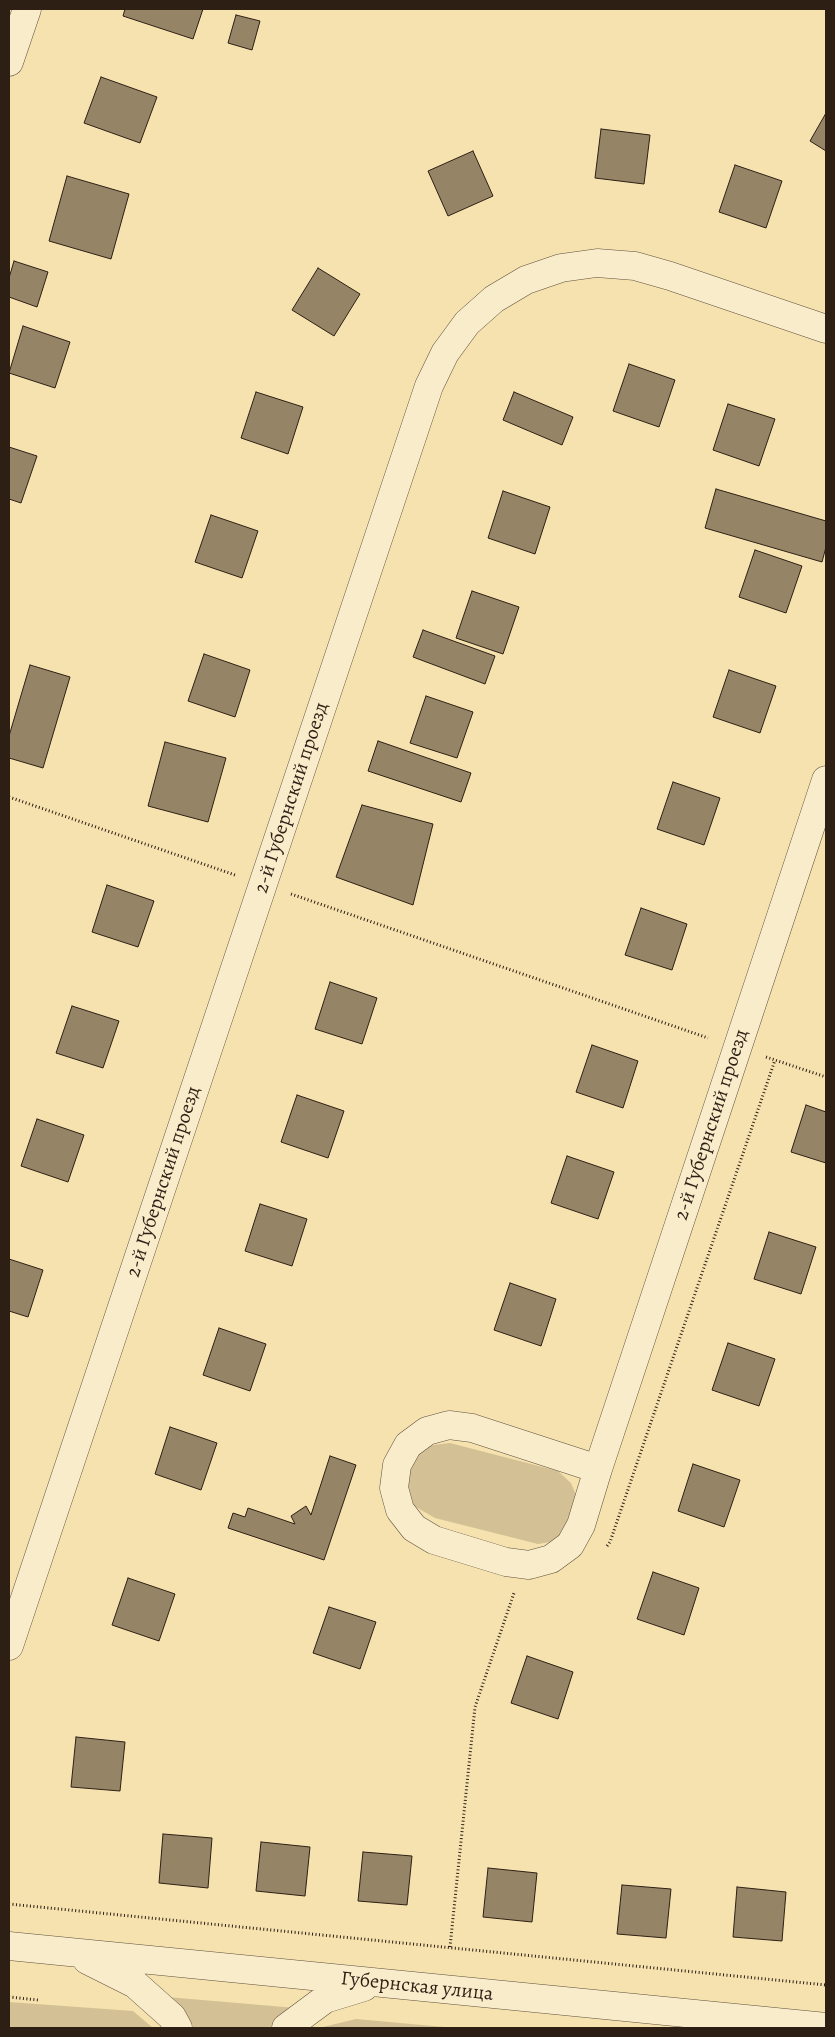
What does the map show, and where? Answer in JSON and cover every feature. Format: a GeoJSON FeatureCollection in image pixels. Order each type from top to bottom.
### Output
{"type":"FeatureCollection","features":[{"type":"Feature","properties":{"kind":"street"},"geometry":{"type":"LineString","coordinates":[[9,62],[26,9]]}},
{"type":"Feature","properties":{"kind":"street","name":"2-й Губернский проезд"},"geometry":{"type":"LineString","coordinates":[[9,1646],[429,386],[445,353],[467,323],[494,299],[526,280],[561,268],[597,263],[634,266],[670,276],[826,329]]}},
{"type":"Feature","properties":{"kind":"street","name":"2-й Губернский проезд"},"geometry":{"type":"LineString","coordinates":[[598,1469],[472,1428],[449,1425],[426,1431],[408,1445],[396,1465],[394,1488],[400,1510],[414,1528],[434,1540],[506,1562],[529,1565],[551,1559],[570,1545],[581,1525],[826,780]]}},
{"type":"Feature","properties":{"kind":"street","name":"Губернская улица"},"geometry":{"type":"LineString","coordinates":[[9,1946],[69,1951],[173,1964],[826,2027]]}},
{"type":"Feature","properties":{"kind":"street"},"geometry":{"type":"LineString","coordinates":[[69,1951],[135,1984],[172,2018],[178,2028]]}},
{"type":"Feature","properties":{"kind":"street"},"geometry":{"type":"LineString","coordinates":[[286,2028],[325,1999],[374,1983]]}},
{"type":"Feature","properties":{"kind":"path"},"geometry":{"type":"LineString","coordinates":[[9,797],[826,1077]]}},
{"type":"Feature","properties":{"kind":"path"},"geometry":{"type":"LineString","coordinates":[[9,1904],[826,1985]]}},
{"type":"Feature","properties":{"kind":"path"},"geometry":{"type":"LineString","coordinates":[[9,1997],[38,2000]]}},
{"type":"Feature","properties":{"kind":"shaded area"},"geometry":{"type":"Polygon","coordinates":[[[450,1443],[558,1471],[571,1483],[576,1495],[577,1509],[574,1523],[556,1541],[538,1544],[435,1518],[416,1507],[408,1497],[405,1479],[410,1462],[420,1451],[433,1445],[450,1443]]]}},
{"type":"Feature","properties":{"kind":"shaded area"},"geometry":{"type":"Polygon","coordinates":[[[167,1997],[296,2008],[269,2028],[194,2028],[167,1997]]]}},
{"type":"Feature","properties":{"kind":"shaded area"},"geometry":{"type":"Polygon","coordinates":[[[9,2002],[133,2011],[153,2028],[9,2028],[9,2002]]]}},
{"type":"Feature","properties":{"kind":"shaded area"},"geometry":{"type":"Polygon","coordinates":[[[356,2019],[455,2028],[319,2028],[356,2019]]]}},
{"type":"Feature","properties":{"kind":"building"},"geometry":{"type":"Polygon","coordinates":[[[125,9],[203,9],[193,39],[123,16],[125,9]]]}},
{"type":"Feature","properties":{"kind":"building"},"geometry":{"type":"Polygon","coordinates":[[[236,15],[260,21],[252,50],[228,43],[236,15]]]}},
{"type":"Feature","properties":{"kind":"building"},"geometry":{"type":"Polygon","coordinates":[[[101,77],[157,97],[140,143],[84,123],[101,77]]]}},
{"type":"Feature","properties":{"kind":"building"},"geometry":{"type":"Polygon","coordinates":[[[826,113],[826,151],[810,141],[826,113]]]}},
{"type":"Feature","properties":{"kind":"building"},"geometry":{"type":"Polygon","coordinates":[[[601,129],[650,135],[644,184],[595,178],[601,129]]]}},
{"type":"Feature","properties":{"kind":"building"},"geometry":{"type":"Polygon","coordinates":[[[473,151],[493,196],[448,216],[428,171],[473,151]]]}},
{"type":"Feature","properties":{"kind":"building"},"geometry":{"type":"Polygon","coordinates":[[[735,165],[782,181],[766,228],[719,212],[735,165]]]}},
{"type":"Feature","properties":{"kind":"building"},"geometry":{"type":"Polygon","coordinates":[[[67,176],[129,194],[111,259],[49,241],[67,176]]]}},
{"type":"Feature","properties":{"kind":"building"},"geometry":{"type":"Polygon","coordinates":[[[14,261],[48,272],[37,307],[9,297],[9,278],[14,261]]]}},
{"type":"Feature","properties":{"kind":"building"},"geometry":{"type":"Polygon","coordinates":[[[318,268],[360,294],[334,336],[292,310],[318,268]]]}},
{"type":"Feature","properties":{"kind":"building"},"geometry":{"type":"Polygon","coordinates":[[[23,326],[70,342],[55,388],[9,373],[23,326]]]}},
{"type":"Feature","properties":{"kind":"building"},"geometry":{"type":"Polygon","coordinates":[[[629,364],[675,380],[659,427],[613,411],[629,364]]]}},
{"type":"Feature","properties":{"kind":"building"},"geometry":{"type":"Polygon","coordinates":[[[256,392],[303,407],[288,454],[241,438],[256,392]]]}},
{"type":"Feature","properties":{"kind":"building"},"geometry":{"type":"Polygon","coordinates":[[[514,392],[573,417],[562,445],[503,420],[514,392]]]}},
{"type":"Feature","properties":{"kind":"building"},"geometry":{"type":"Polygon","coordinates":[[[728,404],[775,419],[759,466],[713,450],[728,404]]]}},
{"type":"Feature","properties":{"kind":"building"},"geometry":{"type":"Polygon","coordinates":[[[9,447],[37,456],[21,503],[9,499],[9,447]]]}},
{"type":"Feature","properties":{"kind":"building"},"geometry":{"type":"Polygon","coordinates":[[[716,489],[826,521],[826,547],[822,562],[705,528],[716,489]]]}},
{"type":"Feature","properties":{"kind":"building"},"geometry":{"type":"Polygon","coordinates":[[[503,491],[550,507],[535,554],[488,538],[503,491]]]}},
{"type":"Feature","properties":{"kind":"building"},"geometry":{"type":"Polygon","coordinates":[[[211,515],[258,531],[242,578],[195,562],[211,515]]]}},
{"type":"Feature","properties":{"kind":"building"},"geometry":{"type":"Polygon","coordinates":[[[755,550],[802,566],[786,613],[739,597],[755,550]]]}},
{"type":"Feature","properties":{"kind":"building"},"geometry":{"type":"Polygon","coordinates":[[[472,591],[519,607],[503,654],[456,638],[472,591]]]}},
{"type":"Feature","properties":{"kind":"building"},"geometry":{"type":"Polygon","coordinates":[[[423,630],[495,656],[485,684],[413,657],[423,630]]]}},
{"type":"Feature","properties":{"kind":"building"},"geometry":{"type":"Polygon","coordinates":[[[204,654],[250,670],[235,717],[188,701],[204,654]]]}},
{"type":"Feature","properties":{"kind":"building"},"geometry":{"type":"Polygon","coordinates":[[[30,665],[70,677],[43,768],[9,758],[9,736],[30,665]]]}},
{"type":"Feature","properties":{"kind":"building"},"geometry":{"type":"Polygon","coordinates":[[[729,670],[776,686],[760,733],[713,717],[729,670]]]}},
{"type":"Feature","properties":{"kind":"building"},"geometry":{"type":"Polygon","coordinates":[[[426,696],[473,712],[457,758],[410,743],[426,696]]]}},
{"type":"Feature","properties":{"kind":"building"},"geometry":{"type":"Polygon","coordinates":[[[378,741],[471,773],[461,802],[368,771],[378,741]]]}},
{"type":"Feature","properties":{"kind":"building"},"geometry":{"type":"Polygon","coordinates":[[[165,742],[226,758],[208,822],[148,806],[165,742]]]}},
{"type":"Feature","properties":{"kind":"building"},"geometry":{"type":"Polygon","coordinates":[[[673,782],[720,798],[704,845],[657,829],[673,782]]]}},
{"type":"Feature","properties":{"kind":"building"},"geometry":{"type":"Polygon","coordinates":[[[362,805],[433,824],[413,905],[336,877],[362,805]]]}},
{"type":"Feature","properties":{"kind":"building"},"geometry":{"type":"Polygon","coordinates":[[[107,885],[154,901],[138,947],[92,932],[107,885]]]}},
{"type":"Feature","properties":{"kind":"building"},"geometry":{"type":"Polygon","coordinates":[[[641,908],[687,924],[672,970],[625,955],[641,908]]]}},
{"type":"Feature","properties":{"kind":"building"},"geometry":{"type":"Polygon","coordinates":[[[330,982],[377,998],[362,1044],[315,1029],[330,982]]]}},
{"type":"Feature","properties":{"kind":"building"},"geometry":{"type":"Polygon","coordinates":[[[72,1006],[119,1021],[103,1068],[56,1053],[72,1006]]]}},
{"type":"Feature","properties":{"kind":"building"},"geometry":{"type":"Polygon","coordinates":[[[592,1045],[638,1061],[623,1108],[576,1092],[592,1045]]]}},
{"type":"Feature","properties":{"kind":"building"},"geometry":{"type":"Polygon","coordinates":[[[297,1095],[344,1111],[328,1158],[281,1142],[297,1095]]]}},
{"type":"Feature","properties":{"kind":"building"},"geometry":{"type":"Polygon","coordinates":[[[806,1105],[826,1112],[826,1163],[791,1152],[806,1105]]]}},
{"type":"Feature","properties":{"kind":"building"},"geometry":{"type":"Polygon","coordinates":[[[37,1119],[84,1135],[68,1182],[21,1166],[37,1119]]]}},
{"type":"Feature","properties":{"kind":"building"},"geometry":{"type":"Polygon","coordinates":[[[567,1156],[614,1172],[598,1219],[551,1203],[567,1156]]]}},
{"type":"Feature","properties":{"kind":"building"},"geometry":{"type":"Polygon","coordinates":[[[260,1204],[307,1219],[292,1266],[245,1251],[260,1204]]]}},
{"type":"Feature","properties":{"kind":"building"},"geometry":{"type":"Polygon","coordinates":[[[769,1232],[816,1247],[801,1294],[754,1279],[769,1232]]]}},
{"type":"Feature","properties":{"kind":"building"},"geometry":{"type":"Polygon","coordinates":[[[9,1259],[43,1270],[28,1317],[9,1311],[9,1259]]]}},
{"type":"Feature","properties":{"kind":"building"},"geometry":{"type":"Polygon","coordinates":[[[510,1283],[556,1299],[541,1346],[494,1330],[510,1283]]]}},
{"type":"Feature","properties":{"kind":"building"},"geometry":{"type":"Polygon","coordinates":[[[219,1328],[266,1344],[250,1391],[203,1375],[219,1328]]]}},
{"type":"Feature","properties":{"kind":"building"},"geometry":{"type":"Polygon","coordinates":[[[728,1343],[775,1359],[759,1406],[712,1390],[728,1343]]]}},
{"type":"Feature","properties":{"kind":"building"},"geometry":{"type":"Polygon","coordinates":[[[170,1427],[217,1443],[201,1490],[155,1474],[170,1427]]]}},
{"type":"Feature","properties":{"kind":"building"},"geometry":{"type":"Polygon","coordinates":[[[330,1456],[356,1465],[324,1560],[228,1528],[233,1513],[245,1517],[248,1508],[295,1524],[291,1516],[306,1506],[311,1515],[330,1456]]]}},
{"type":"Feature","properties":{"kind":"building"},"geometry":{"type":"Polygon","coordinates":[[[693,1464],[740,1480],[724,1527],[678,1511],[693,1464]]]}},
{"type":"Feature","properties":{"kind":"building"},"geometry":{"type":"Polygon","coordinates":[[[653,1572],[699,1588],[684,1635],[637,1619],[653,1572]]]}},
{"type":"Feature","properties":{"kind":"building"},"geometry":{"type":"Polygon","coordinates":[[[128,1578],[175,1594],[159,1641],[112,1625],[128,1578]]]}},
{"type":"Feature","properties":{"kind":"building"},"geometry":{"type":"Polygon","coordinates":[[[329,1607],[376,1622],[360,1669],[313,1653],[329,1607]]]}},
{"type":"Feature","properties":{"kind":"building"},"geometry":{"type":"Polygon","coordinates":[[[527,1656],[573,1672],[558,1719],[511,1703],[527,1656]]]}},
{"type":"Feature","properties":{"kind":"building"},"geometry":{"type":"Polygon","coordinates":[[[76,1737],[125,1742],[120,1791],[71,1787],[76,1737]]]}},
{"type":"Feature","properties":{"kind":"building"},"geometry":{"type":"Polygon","coordinates":[[[163,1834],[212,1838],[208,1888],[159,1883],[163,1834]]]}},
{"type":"Feature","properties":{"kind":"building"},"geometry":{"type":"Polygon","coordinates":[[[261,1842],[310,1847],[305,1896],[256,1891],[261,1842]]]}},
{"type":"Feature","properties":{"kind":"building"},"geometry":{"type":"Polygon","coordinates":[[[363,1852],[412,1856],[407,1905],[358,1901],[363,1852]]]}},
{"type":"Feature","properties":{"kind":"building"},"geometry":{"type":"Polygon","coordinates":[[[488,1868],[537,1873],[532,1922],[483,1917],[488,1868]]]}},
{"type":"Feature","properties":{"kind":"building"},"geometry":{"type":"Polygon","coordinates":[[[622,1885],[671,1889],[666,1938],[617,1934],[622,1885]]]}},
{"type":"Feature","properties":{"kind":"building"},"geometry":{"type":"Polygon","coordinates":[[[737,1887],[786,1892],[782,1941],[733,1937],[737,1887]]]}}]}
